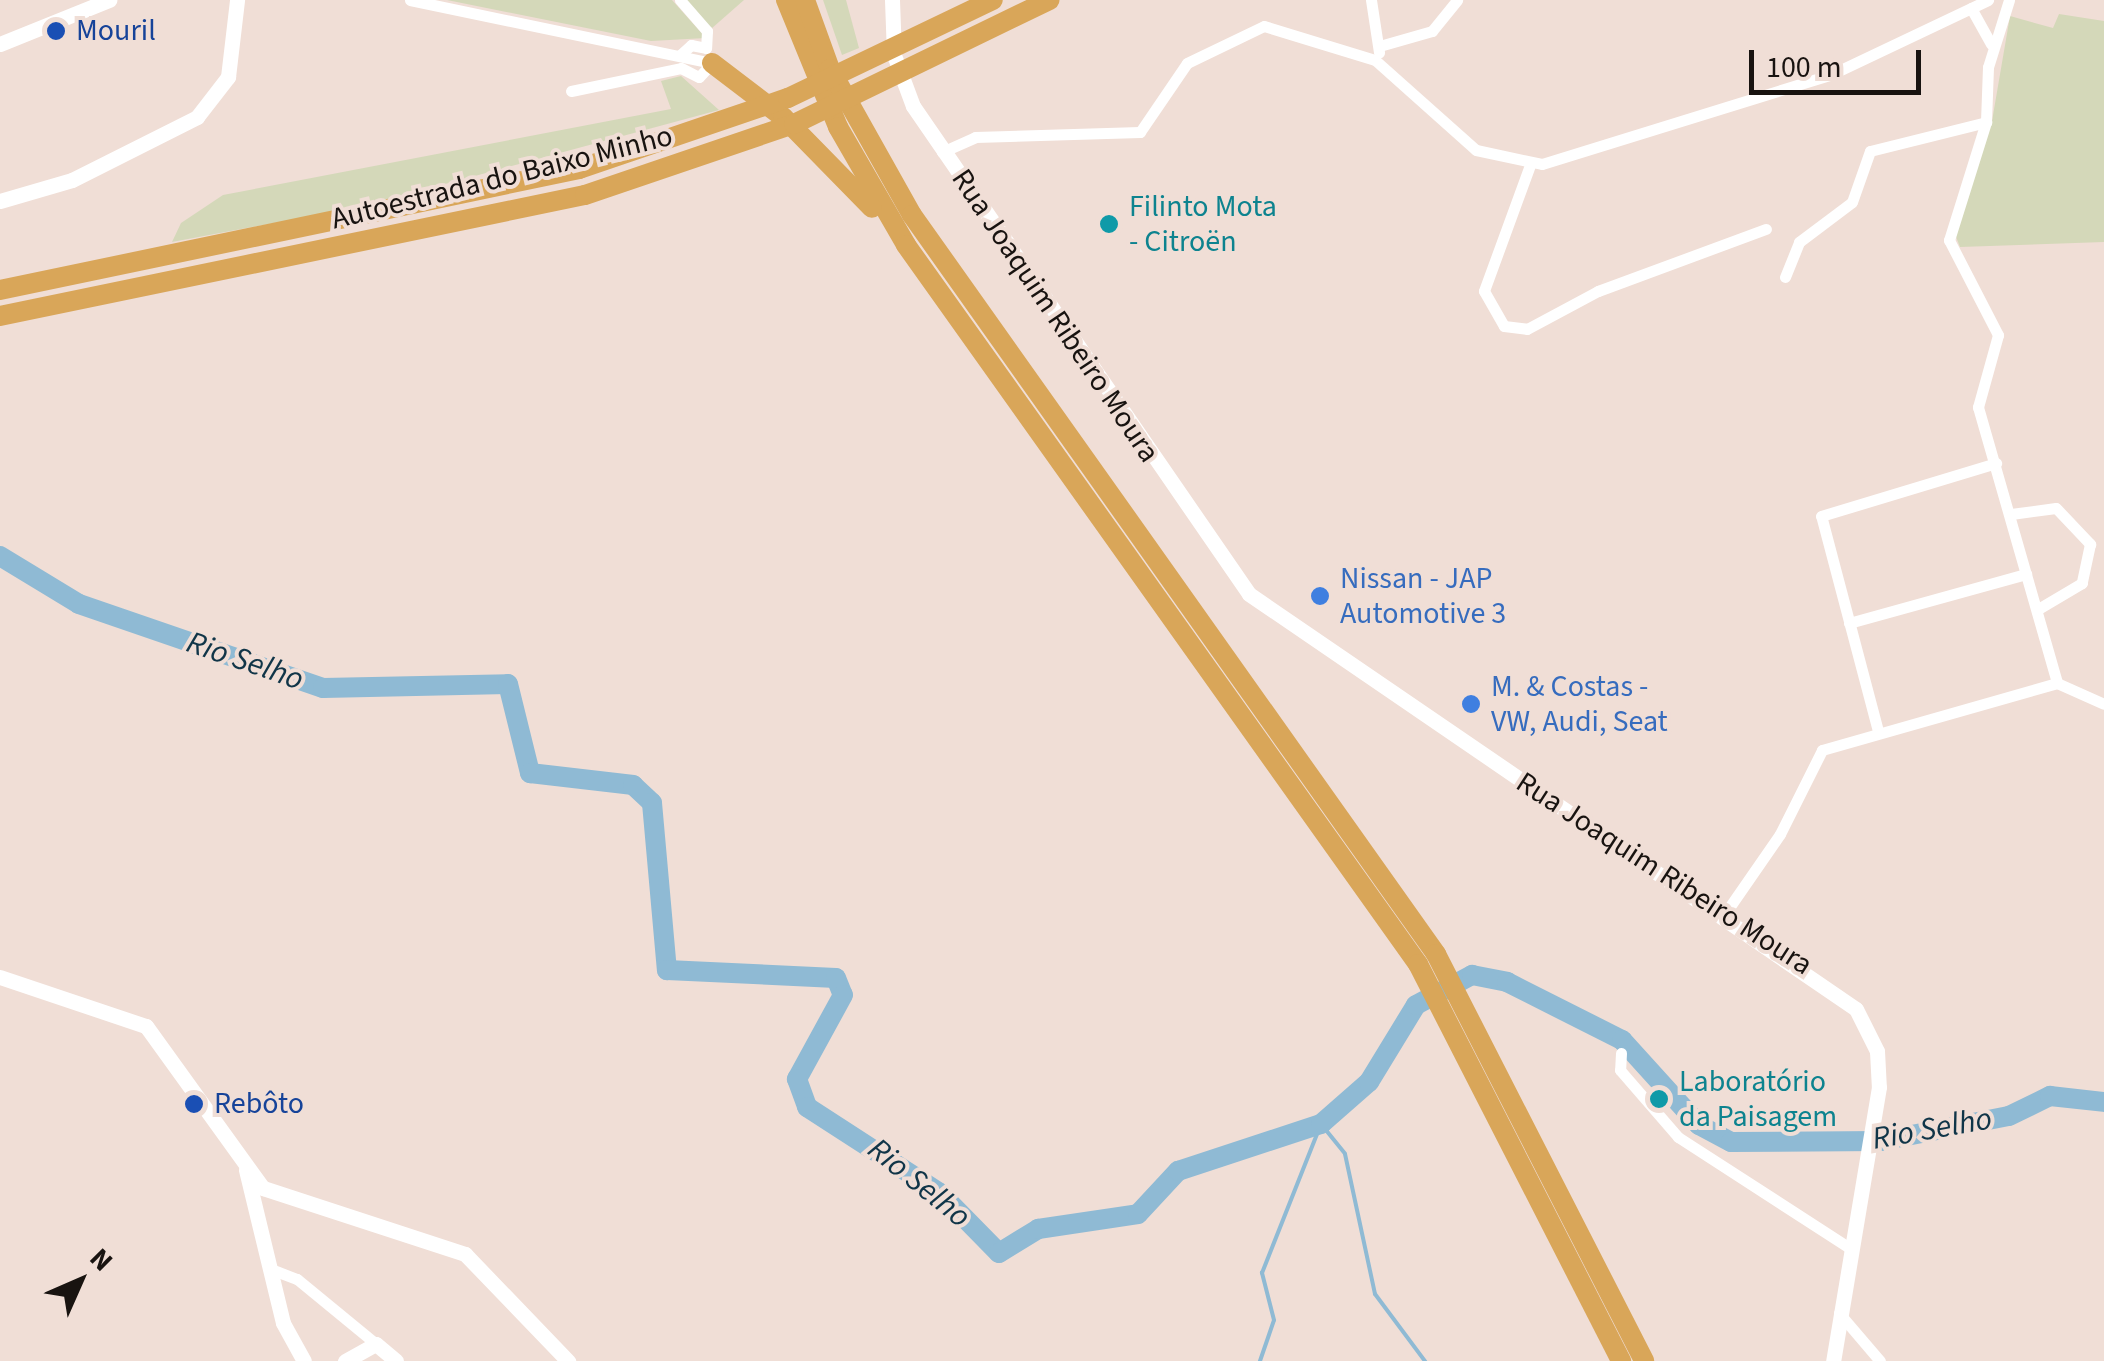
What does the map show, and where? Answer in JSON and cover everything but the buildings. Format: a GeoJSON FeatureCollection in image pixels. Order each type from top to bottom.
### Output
{"type":"FeatureCollection","features":[{"type":"Feature","properties":{"kind":"highway"},"geometry":{"type":"LineString","coordinates":[[786,0],[906,245]]}},
{"type":"Feature","properties":{"kind":"highway"},"geometry":{"type":"LineString","coordinates":[[795,0],[847,123],[1427,959],[1644,1361]]}},
{"type":"Feature","properties":{"kind":"highway"},"geometry":{"type":"LineString","coordinates":[[809,0],[847,123]]}},
{"type":"Feature","properties":{"kind":"highway","name":"Autoestrada do Baixo Minho"},"geometry":{"type":"LineString","coordinates":[[0,290],[484,193],[681,137],[825,82],[993,0]]}},
{"type":"Feature","properties":{"kind":"highway","name":"Autoestrada do Baixo Minho"},"geometry":{"type":"LineString","coordinates":[[0,316],[210,278],[689,163],[868,92],[1048,0]]}},
{"type":"Feature","properties":{"kind":"highway"},"geometry":{"type":"LineString","coordinates":[[709,55],[783,116],[906,245],[1427,959]]}},
{"type":"Feature","properties":{"kind":"highway"},"geometry":{"type":"LineString","coordinates":[[1460,1016],[1621,1361]]}},
{"type":"Feature","properties":{"kind":"main road"},"geometry":{"type":"LineString","coordinates":[[0,44],[109,0]]}},
{"type":"Feature","properties":{"kind":"main road"},"geometry":{"type":"LineString","coordinates":[[0,201],[72,180],[197,117],[228,77],[237,0]]}},
{"type":"Feature","properties":{"kind":"main road","name":"Rua Joaquim Ribeiro Moura"},"geometry":{"type":"LineString","coordinates":[[892,0],[894,55],[945,156],[1249,594],[1856,1008],[1877,1052],[1875,1111],[1833,1361]]}},
{"type":"Feature","properties":{"kind":"main road"},"geometry":{"type":"LineString","coordinates":[[0,977],[146,1026],[263,1188],[292,1202],[465,1254],[568,1361]]}},
{"type":"Feature","properties":{"kind":"main road"},"geometry":{"type":"LineString","coordinates":[[243,1161],[268,1268],[304,1361]]}},
{"type":"Feature","properties":{"kind":"main road"},"geometry":{"type":"LineString","coordinates":[[258,1230],[263,1188]]}},
{"type":"Feature","properties":{"kind":"main road"},"geometry":{"type":"LineString","coordinates":[[258,1230],[292,1202]]}},
{"type":"Feature","properties":{"kind":"main road"},"geometry":{"type":"LineString","coordinates":[[345,1361],[376,1344],[396,1361]]}},
{"type":"Feature","properties":{"kind":"street"},"geometry":{"type":"LineString","coordinates":[[410,0],[680,61]]}},
{"type":"Feature","properties":{"kind":"street"},"geometry":{"type":"LineString","coordinates":[[571,90],[709,55],[708,30],[680,0]]}},
{"type":"Feature","properties":{"kind":"street"},"geometry":{"type":"LineString","coordinates":[[1372,0],[1382,45],[1375,60]]}},
{"type":"Feature","properties":{"kind":"street"},"geometry":{"type":"LineString","coordinates":[[1382,45],[1425,35],[1457,0]]}},
{"type":"Feature","properties":{"kind":"street"},"geometry":{"type":"LineString","coordinates":[[945,156],[974,137],[1140,132],[1187,64],[1254,26],[1375,60],[1476,150],[1530,166],[1830,76],[1990,0],[1993,49],[1986,122],[1949,240],[1998,335],[1978,408],[2057,684]]}},
{"type":"Feature","properties":{"kind":"street"},"geometry":{"type":"LineString","coordinates":[[1993,49],[2009,0]]}},
{"type":"Feature","properties":{"kind":"street"},"geometry":{"type":"LineString","coordinates":[[1970,8],[1984,19],[1993,49]]}},
{"type":"Feature","properties":{"kind":"street"},"geometry":{"type":"LineString","coordinates":[[1785,277],[1798,242],[1852,202],[1870,150],[1986,122]]}},
{"type":"Feature","properties":{"kind":"street"},"geometry":{"type":"LineString","coordinates":[[1530,166],[1484,291],[1504,326],[1527,328],[1598,291],[1766,229]]}},
{"type":"Feature","properties":{"kind":"street"},"geometry":{"type":"LineString","coordinates":[[1878,731],[1822,516],[1996,463]]}},
{"type":"Feature","properties":{"kind":"street"},"geometry":{"type":"LineString","coordinates":[[2011,514],[2056,508],[2090,544],[2082,583],[2038,610]]}},
{"type":"Feature","properties":{"kind":"street"},"geometry":{"type":"LineString","coordinates":[[1849,623],[2026,574]]}},
{"type":"Feature","properties":{"kind":"street"},"geometry":{"type":"LineString","coordinates":[[1724,915],[1780,834],[1822,750],[1878,731],[2057,684],[2104,704]]}},
{"type":"Feature","properties":{"kind":"street"},"geometry":{"type":"LineString","coordinates":[[1621,1053],[1620,1070],[1678,1136],[1851,1249]]}},
{"type":"Feature","properties":{"kind":"street"},"geometry":{"type":"LineString","coordinates":[[268,1268],[297,1279],[376,1344]]}},
{"type":"Feature","properties":{"kind":"street"},"geometry":{"type":"LineString","coordinates":[[1839,1314],[1880,1361]]}},
{"type":"Feature","properties":{"kind":"green space"},"geometry":{"type":"Polygon","coordinates":[[[447,0],[672,0],[706,38],[651,41],[447,0]]]}},
{"type":"Feature","properties":{"kind":"green space"},"geometry":{"type":"Polygon","coordinates":[[[684,0],[744,0],[711,29],[684,0]]]}},
{"type":"Feature","properties":{"kind":"green space"},"geometry":{"type":"Polygon","coordinates":[[[823,0],[846,0],[859,48],[842,55],[823,0]]]}},
{"type":"Feature","properties":{"kind":"green space"},"geometry":{"type":"Polygon","coordinates":[[[2059,14],[2104,21],[2104,242],[1960,247],[1953,229],[1992,121],[2010,16],[2053,28],[2059,14]]]}},
{"type":"Feature","properties":{"kind":"green space"},"geometry":{"type":"Polygon","coordinates":[[[681,76],[719,110],[360,207],[172,242],[181,223],[223,195],[671,109],[661,81],[681,76]]]}},
{"type":"Feature","properties":{"kind":"waterway","name":"Rio Selho"},"geometry":{"type":"LineString","coordinates":[[0,556],[79,604],[323,688],[508,684],[530,773],[633,785],[652,803],[667,970],[836,978],[843,995],[797,1079],[807,1107],[940,1193],[999,1253],[1038,1229],[1138,1214],[1178,1171],[1321,1124],[1369,1082],[1416,1005],[1472,975],[1507,982],[1622,1040],[1699,1125],[1731,1142],[1881,1141],[2009,1116],[2050,1096],[2104,1102]]}},
{"type":"Feature","properties":{"kind":"waterway"},"geometry":{"type":"LineString","coordinates":[[1321,1124],[1345,1154],[1375,1294],[1425,1361]]}},
{"type":"Feature","properties":{"kind":"waterway"},"geometry":{"type":"LineString","coordinates":[[1260,1361],[1274,1320],[1262,1273],[1321,1124]]}},
{"type":"Feature","properties":{"kind":"place","name":"Mouril"},"geometry":{"type":"Point","coordinates":[56,31]}},
{"type":"Feature","properties":{"kind":"place","name":"Filinto Mota - Citroën"},"geometry":{"type":"Point","coordinates":[1109,224]}},
{"type":"Feature","properties":{"kind":"place","name":"Nissan - JAP Automotive 3"},"geometry":{"type":"Point","coordinates":[1320,596]}},
{"type":"Feature","properties":{"kind":"place","name":"M. & Costas - VW, Audi, Seat"},"geometry":{"type":"Point","coordinates":[1471,704]}},
{"type":"Feature","properties":{"kind":"place","name":"Laboratório da Paisagem"},"geometry":{"type":"Point","coordinates":[1659,1099]}},
{"type":"Feature","properties":{"kind":"place","name":"Rebôto"},"geometry":{"type":"Point","coordinates":[194,1104]}}]}
